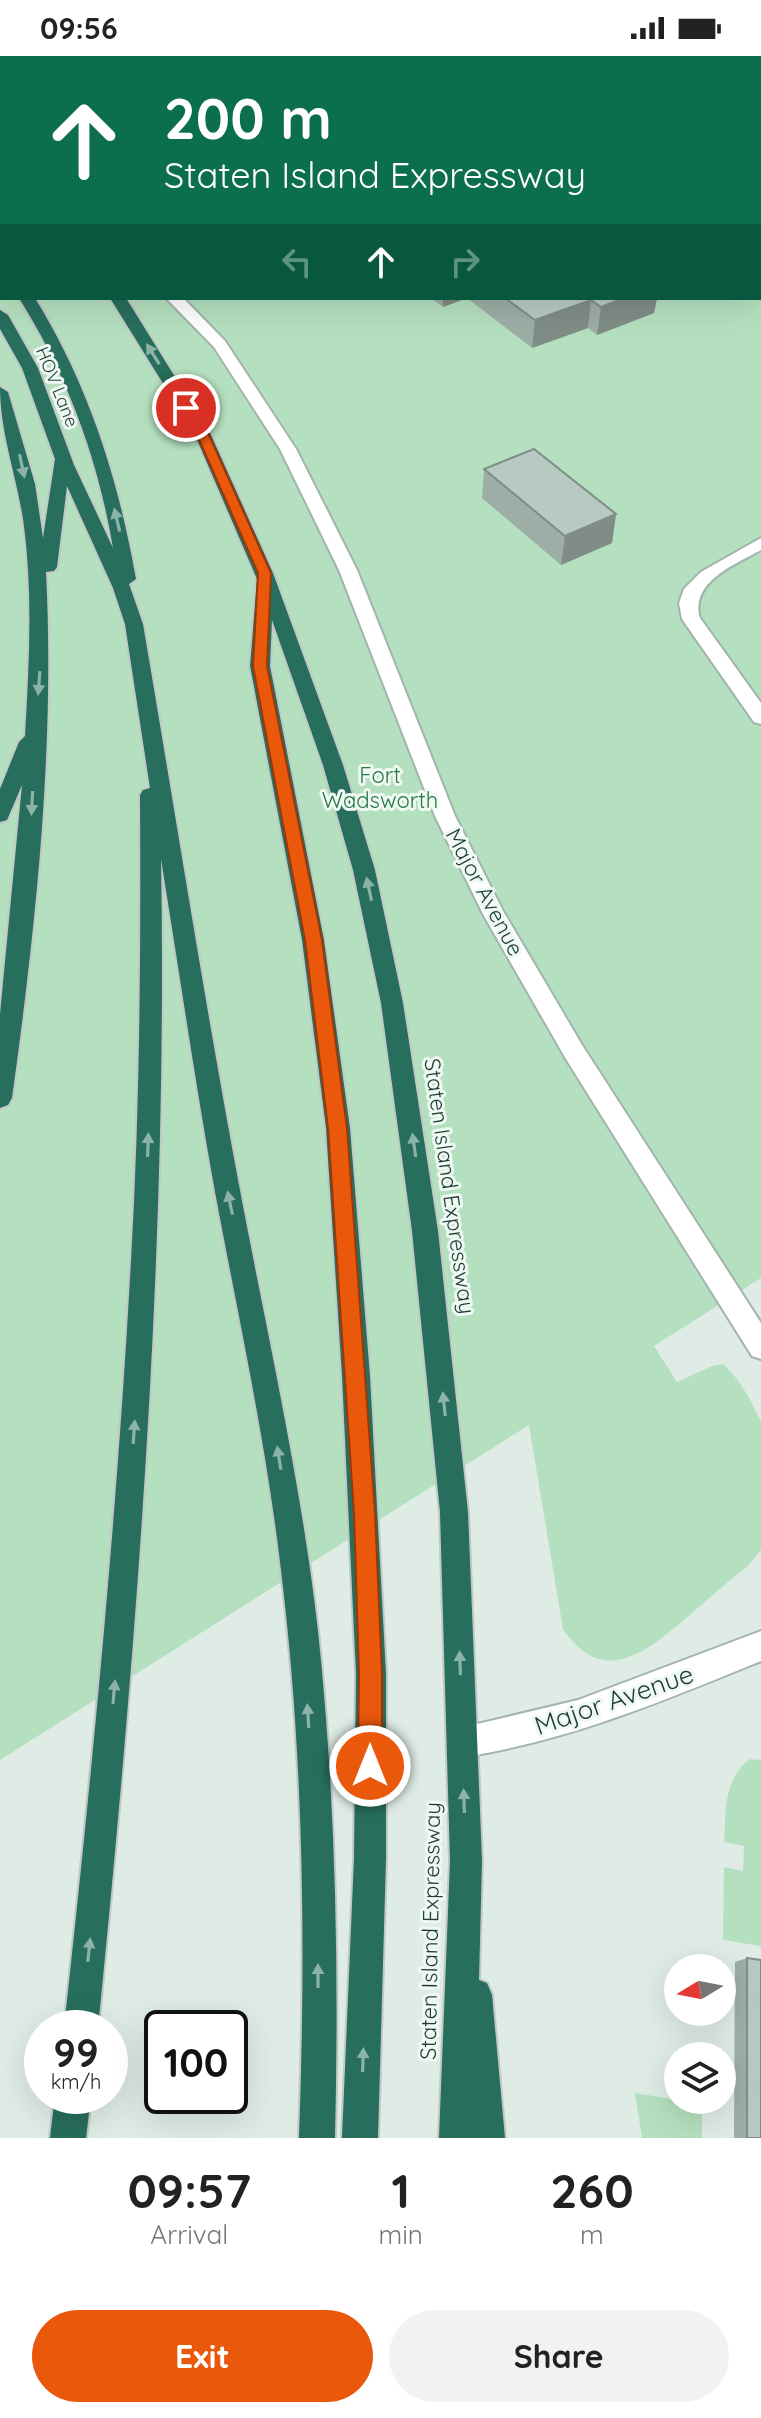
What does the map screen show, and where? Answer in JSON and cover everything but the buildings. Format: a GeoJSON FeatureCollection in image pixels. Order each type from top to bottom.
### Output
{"type":"FeatureCollection","features":[{"type":"Feature","properties":{"kind":"highway"},"geometry":{"type":"LineString","coordinates":[[28,300],[76,383],[101,454],[120,530],[217,1130],[279,1459],[295,1563],[314,1800],[318,1953],[317,2138]]}},
{"type":"Feature","properties":{"kind":"highway","name":"Staten Island Expressway"},"geometry":{"type":"LineString","coordinates":[[119,300],[203,435],[264,573],[342,795],[364,870],[392,1003],[423,1215],[446,1420],[456,1558],[466,1861],[457,2138]]}},
{"type":"Feature","properties":{"kind":"highway","name":"HOV Lane"},"geometry":{"type":"LineString","coordinates":[[0,315],[15,338],[47,407],[61,452]]}},
{"type":"Feature","properties":{"kind":"highway"},"geometry":{"type":"LineString","coordinates":[[0,392],[15,431],[35,526],[41,641]]}},
{"type":"Feature","properties":{"kind":"highway"},"geometry":{"type":"LineString","coordinates":[[61,452],[122,588],[134,624],[151,815],[148,1138],[127,1528],[99,1865],[83,2010]]}},
{"type":"Feature","properties":{"kind":"highway"},"geometry":{"type":"LineString","coordinates":[[0,1098],[30,849],[43,600],[61,476],[61,452]]}},
{"type":"Feature","properties":{"kind":"highway"},"geometry":{"type":"LineString","coordinates":[[264,573],[260,666],[299,854],[326,1032],[344,1199],[358,1407],[371,1674],[370,1858],[360,2138]]}},
{"type":"Feature","properties":{"kind":"highway"},"geometry":{"type":"LineString","coordinates":[[0,815],[36,725]]}},
{"type":"Feature","properties":{"kind":"highway"},"geometry":{"type":"LineString","coordinates":[[466,1861],[487,2138]]}},
{"type":"Feature","properties":{"kind":"highway"},"geometry":{"type":"LineString","coordinates":[[68,2138],[71,2114]]}},
{"type":"Feature","properties":{"kind":"lane","name":"Major Avenue"},"geometry":{"type":"LineString","coordinates":[[176,300],[220,344],[288,449],[348,570],[445,816],[494,914],[574,1052],[761,1347]]}},
{"type":"Feature","properties":{"kind":"lane"},"geometry":{"type":"LineString","coordinates":[[761,543],[702,580],[690,593],[687,604],[691,619],[761,717]]}},
{"type":"Feature","properties":{"kind":"lane","name":"Major Avenue"},"geometry":{"type":"LineString","coordinates":[[463,1741],[508,1736],[590,1714],[761,1646]]}},
{"type":"Feature","properties":{"kind":"green space","name":"Fort Wadsworth"},"geometry":{"type":"Polygon","coordinates":[[[0,300],[761,300],[761,1278],[654,1346],[677,1382],[723,1364],[754,1407],[761,1422],[761,1550],[749,1565],[644,1650],[611,1660],[595,1658],[579,1648],[563,1629],[529,1425],[0,1760],[0,300]]]}},
{"type":"Feature","properties":{"kind":"green space"},"geometry":{"type":"Polygon","coordinates":[[[750,1759],[761,1760],[761,1946],[723,1940],[724,1867],[743,1871],[744,1846],[724,1842],[726,1807],[735,1776],[750,1759]]]}},
{"type":"Feature","properties":{"kind":"green space"},"geometry":{"type":"Polygon","coordinates":[[[635,2093],[664,2098],[664,2114],[702,2114],[702,2138],[642,2138],[635,2093]]]}},
{"type":"Feature","properties":{"kind":"route"},"geometry":{"type":"LineString","coordinates":[[186,408],[203,435],[264,573],[260,666],[296,839],[338,1128],[364,1513],[371,1674],[370,1766]]}}]}
